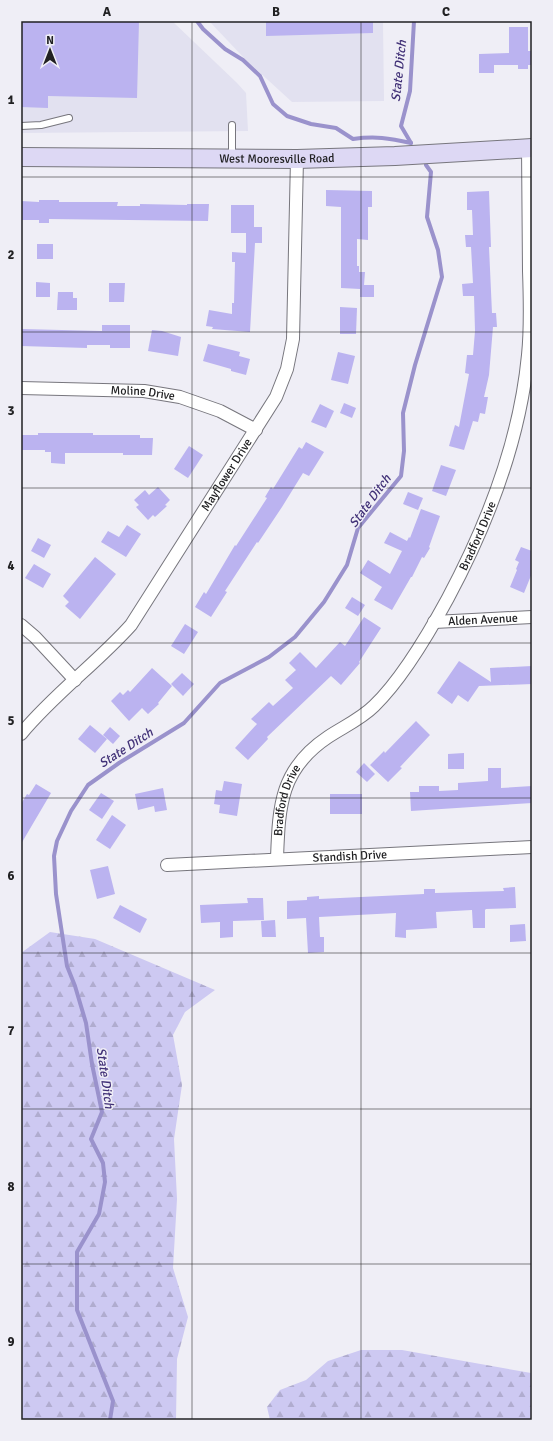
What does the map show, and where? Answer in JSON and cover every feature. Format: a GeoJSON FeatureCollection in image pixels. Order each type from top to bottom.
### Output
{"type":"FeatureCollection","features":[{"type":"Feature","properties":{"kind":"main road","name":"West Mooresville Road"},"geometry":{"type":"LineString","coordinates":[[21,157],[297,159],[395,156],[530,148]]}},
{"type":"Feature","properties":{"kind":"street","name":"Bradford Drive"},"geometry":{"type":"LineString","coordinates":[[277,858],[278,822],[281,802],[286,785],[305,756],[318,744],[372,708],[384,696],[414,654],[434,622],[464,566],[483,524],[507,458],[528,389],[530,329],[530,148]]}},
{"type":"Feature","properties":{"kind":"street","name":"Mayflower Drive"},"geometry":{"type":"LineString","coordinates":[[21,734],[37,716],[114,645],[138,617],[274,403],[287,369],[294,326],[297,159]]}},
{"type":"Feature","properties":{"kind":"street","name":"Moline Drive"},"geometry":{"type":"LineString","coordinates":[[21,388],[144,391],[180,397],[220,411],[256,430]]}},
{"type":"Feature","properties":{"kind":"street","name":"Alden Avenue"},"geometry":{"type":"LineString","coordinates":[[434,622],[532,618]]}},
{"type":"Feature","properties":{"kind":"street"},"geometry":{"type":"LineString","coordinates":[[21,625],[75,680]]}},
{"type":"Feature","properties":{"kind":"street","name":"Standish Drive"},"geometry":{"type":"LineString","coordinates":[[167,864],[532,847]]}},
{"type":"Feature","properties":{"kind":"lane"},"geometry":{"type":"LineString","coordinates":[[21,126],[41,125],[69,118]]}},
{"type":"Feature","properties":{"kind":"lane"},"geometry":{"type":"LineString","coordinates":[[232,125],[232,159]]}},
{"type":"Feature","properties":{"kind":"shaded area"},"geometry":{"type":"Polygon","coordinates":[[[21,21],[172,21],[246,93],[248,131],[21,133],[21,21]]]}},
{"type":"Feature","properties":{"kind":"shaded area"},"geometry":{"type":"Polygon","coordinates":[[[209,21],[383,21],[384,101],[292,102],[246,60],[209,21]]]}},
{"type":"Feature","properties":{"kind":"green space"},"geometry":{"type":"Polygon","coordinates":[[[50,932],[95,939],[215,990],[185,1012],[173,1035],[182,1085],[174,1139],[177,1199],[173,1268],[188,1317],[177,1359],[176,1420],[21,1420],[21,953],[50,932]]]}},
{"type":"Feature","properties":{"kind":"green space"},"geometry":{"type":"Polygon","coordinates":[[[361,1350],[402,1350],[531,1373],[532,1420],[270,1420],[267,1407],[280,1390],[306,1380],[328,1361],[361,1350]]]}},
{"type":"Feature","properties":{"kind":"building"},"geometry":{"type":"Polygon","coordinates":[[[21,21],[139,21],[137,98],[48,96],[48,108],[21,107],[21,21]]]}},
{"type":"Feature","properties":{"kind":"building"},"geometry":{"type":"Polygon","coordinates":[[[266,21],[373,21],[373,33],[266,36],[266,21]]]}},
{"type":"Feature","properties":{"kind":"building"},"geometry":{"type":"Polygon","coordinates":[[[509,27],[528,27],[528,51],[532,51],[532,65],[528,65],[528,69],[518,69],[518,65],[494,65],[494,73],[479,73],[479,54],[509,53],[509,27]]]}},
{"type":"Feature","properties":{"kind":"building"},"geometry":{"type":"Polygon","coordinates":[[[326,190],[372,191],[372,207],[368,207],[368,240],[357,239],[357,266],[359,266],[359,272],[365,272],[364,285],[374,285],[374,297],[360,297],[360,289],[341,288],[341,207],[326,206],[326,190]]]}},
{"type":"Feature","properties":{"kind":"building"},"geometry":{"type":"Polygon","coordinates":[[[489,191],[491,247],[489,247],[492,313],[496,313],[497,327],[493,327],[489,375],[484,397],[488,397],[485,414],[480,413],[478,422],[473,421],[464,450],[449,446],[455,425],[459,427],[469,374],[465,373],[467,355],[473,355],[475,331],[474,296],[463,296],[462,284],[473,283],[471,247],[466,247],[465,235],[473,235],[472,210],[467,210],[467,192],[489,191]]]}},
{"type":"Feature","properties":{"kind":"building"},"geometry":{"type":"Polygon","coordinates":[[[39,200],[59,200],[59,202],[118,202],[117,206],[140,206],[140,204],[209,204],[208,221],[49,219],[49,223],[39,223],[39,220],[21,220],[21,201],[39,202],[39,200]]]}},
{"type":"Feature","properties":{"kind":"building"},"geometry":{"type":"Polygon","coordinates":[[[231,205],[254,205],[254,227],[262,227],[262,243],[255,243],[250,332],[212,329],[213,327],[206,326],[209,310],[232,314],[232,303],[234,303],[235,262],[232,262],[232,252],[246,253],[246,233],[231,233],[231,205]]]}},
{"type":"Feature","properties":{"kind":"building"},"geometry":{"type":"Polygon","coordinates":[[[37,244],[53,244],[53,259],[37,259],[37,244]]]}},
{"type":"Feature","properties":{"kind":"building"},"geometry":{"type":"Polygon","coordinates":[[[36,282],[50,283],[50,297],[36,297],[36,282]]]}},
{"type":"Feature","properties":{"kind":"building"},"geometry":{"type":"Polygon","coordinates":[[[109,283],[125,283],[124,302],[109,302],[109,283]]]}},
{"type":"Feature","properties":{"kind":"building"},"geometry":{"type":"Polygon","coordinates":[[[58,292],[73,292],[73,298],[77,298],[77,310],[57,310],[58,292]]]}},
{"type":"Feature","properties":{"kind":"building"},"geometry":{"type":"Polygon","coordinates":[[[340,307],[357,308],[356,334],[340,334],[340,307]]]}},
{"type":"Feature","properties":{"kind":"building"},"geometry":{"type":"Polygon","coordinates":[[[102,325],[130,325],[130,348],[110,348],[110,345],[87,345],[87,348],[21,346],[21,329],[102,331],[102,325]]]}},
{"type":"Feature","properties":{"kind":"building"},"geometry":{"type":"Polygon","coordinates":[[[152,330],[162,331],[181,337],[178,356],[148,351],[152,330]]]}},
{"type":"Feature","properties":{"kind":"building"},"geometry":{"type":"Polygon","coordinates":[[[208,344],[240,352],[239,356],[250,359],[246,375],[203,361],[208,344]]]}},
{"type":"Feature","properties":{"kind":"building"},"geometry":{"type":"Polygon","coordinates":[[[338,352],[355,356],[348,384],[331,380],[338,352]]]}},
{"type":"Feature","properties":{"kind":"building"},"geometry":{"type":"Polygon","coordinates":[[[344,403],[356,408],[352,418],[340,413],[344,403]]]}},
{"type":"Feature","properties":{"kind":"building"},"geometry":{"type":"Polygon","coordinates":[[[320,404],[334,411],[326,428],[311,422],[320,404]]]}},
{"type":"Feature","properties":{"kind":"building"},"geometry":{"type":"Polygon","coordinates":[[[38,433],[140,435],[140,438],[153,438],[152,455],[123,455],[123,453],[65,453],[65,464],[51,463],[51,452],[45,452],[45,450],[21,450],[21,435],[38,435],[38,433]]]}},
{"type":"Feature","properties":{"kind":"building"},"geometry":{"type":"Polygon","coordinates":[[[306,442],[324,452],[309,476],[303,473],[282,507],[225,591],[227,592],[211,617],[195,607],[204,592],[206,594],[235,545],[236,546],[267,498],[265,497],[271,487],[273,489],[299,447],[302,449],[306,442]]]}},
{"type":"Feature","properties":{"kind":"building"},"geometry":{"type":"Polygon","coordinates":[[[189,446],[203,455],[188,478],[174,469],[189,446]]]}},
{"type":"Feature","properties":{"kind":"building"},"geometry":{"type":"Polygon","coordinates":[[[441,465],[456,470],[446,496],[432,491],[441,465]]]}},
{"type":"Feature","properties":{"kind":"building"},"geometry":{"type":"Polygon","coordinates":[[[158,487],[170,500],[165,505],[167,506],[155,517],[153,515],[148,520],[136,507],[139,505],[134,500],[145,490],[149,495],[158,487]]]}},
{"type":"Feature","properties":{"kind":"building"},"geometry":{"type":"Polygon","coordinates":[[[408,492],[423,498],[418,510],[403,504],[408,492]]]}},
{"type":"Feature","properties":{"kind":"building"},"geometry":{"type":"Polygon","coordinates":[[[421,509],[440,516],[429,547],[430,548],[424,558],[422,557],[392,610],[374,600],[382,587],[360,573],[368,560],[390,574],[402,551],[384,543],[390,532],[407,541],[409,537],[410,538],[421,509]]]}},
{"type":"Feature","properties":{"kind":"building"},"geometry":{"type":"Polygon","coordinates":[[[127,525],[141,534],[126,557],[101,542],[108,531],[119,537],[127,525]]]}},
{"type":"Feature","properties":{"kind":"building"},"geometry":{"type":"Polygon","coordinates":[[[38,538],[51,545],[44,558],[31,551],[38,538]]]}},
{"type":"Feature","properties":{"kind":"building"},"geometry":{"type":"Polygon","coordinates":[[[521,547],[532,551],[532,573],[524,593],[510,587],[519,562],[515,560],[521,547]]]}},
{"type":"Feature","properties":{"kind":"building"},"geometry":{"type":"Polygon","coordinates":[[[95,557],[116,574],[80,619],[65,606],[69,602],[63,596],[95,557]]]}},
{"type":"Feature","properties":{"kind":"building"},"geometry":{"type":"Polygon","coordinates":[[[34,564],[51,574],[43,588],[25,578],[34,564]]]}},
{"type":"Feature","properties":{"kind":"building"},"geometry":{"type":"Polygon","coordinates":[[[352,597],[365,605],[358,616],[345,608],[352,597]]]}},
{"type":"Feature","properties":{"kind":"building"},"geometry":{"type":"Polygon","coordinates":[[[364,617],[381,628],[359,662],[360,663],[341,685],[331,676],[267,737],[268,739],[248,760],[235,748],[257,724],[251,719],[269,702],[273,706],[293,688],[285,680],[296,670],[289,663],[300,652],[316,668],[340,642],[345,646],[364,617]]]}},
{"type":"Feature","properties":{"kind":"building"},"geometry":{"type":"Polygon","coordinates":[[[185,624],[198,632],[184,654],[171,646],[185,624]]]}},
{"type":"Feature","properties":{"kind":"building"},"geometry":{"type":"Polygon","coordinates":[[[459,661],[491,682],[490,668],[532,666],[532,684],[479,686],[468,702],[458,695],[452,704],[437,693],[459,661]]]}},
{"type":"Feature","properties":{"kind":"building"},"geometry":{"type":"Polygon","coordinates":[[[152,668],[172,686],[158,703],[159,704],[148,714],[142,708],[129,721],[111,701],[120,692],[123,695],[128,690],[130,692],[152,668]]]}},
{"type":"Feature","properties":{"kind":"building"},"geometry":{"type":"Polygon","coordinates":[[[182,673],[194,684],[183,696],[171,684],[182,673]]]}},
{"type":"Feature","properties":{"kind":"building"},"geometry":{"type":"Polygon","coordinates":[[[416,721],[430,735],[388,782],[370,765],[384,751],[385,753],[416,721]]]}},
{"type":"Feature","properties":{"kind":"building"},"geometry":{"type":"Polygon","coordinates":[[[90,725],[107,739],[95,753],[78,739],[90,725]]]}},
{"type":"Feature","properties":{"kind":"building"},"geometry":{"type":"Polygon","coordinates":[[[110,727],[120,736],[113,744],[103,735],[110,727]]]}},
{"type":"Feature","properties":{"kind":"building"},"geometry":{"type":"Polygon","coordinates":[[[464,753],[464,769],[448,769],[448,754],[464,753]]]}},
{"type":"Feature","properties":{"kind":"building"},"geometry":{"type":"Polygon","coordinates":[[[364,763],[375,774],[367,782],[356,772],[364,763]]]}},
{"type":"Feature","properties":{"kind":"building"},"geometry":{"type":"Polygon","coordinates":[[[488,768],[501,768],[501,788],[532,786],[532,803],[411,811],[410,792],[419,792],[419,786],[439,786],[439,791],[458,790],[458,783],[488,781],[488,768]]]}},
{"type":"Feature","properties":{"kind":"building"},"geometry":{"type":"Polygon","coordinates":[[[224,781],[242,784],[237,816],[219,813],[220,805],[214,804],[216,790],[222,791],[224,781]]]}},
{"type":"Feature","properties":{"kind":"building"},"geometry":{"type":"Polygon","coordinates":[[[36,784],[51,793],[21,844],[21,804],[36,784]]]}},
{"type":"Feature","properties":{"kind":"building"},"geometry":{"type":"Polygon","coordinates":[[[163,788],[167,810],[155,812],[154,806],[138,810],[135,794],[163,788]]]}},
{"type":"Feature","properties":{"kind":"building"},"geometry":{"type":"Polygon","coordinates":[[[101,793],[114,801],[102,819],[89,810],[101,793]]]}},
{"type":"Feature","properties":{"kind":"building"},"geometry":{"type":"Polygon","coordinates":[[[330,794],[362,794],[362,814],[330,814],[330,794]]]}},
{"type":"Feature","properties":{"kind":"building"},"geometry":{"type":"Polygon","coordinates":[[[112,815],[126,825],[110,849],[96,840],[112,815]]]}},
{"type":"Feature","properties":{"kind":"building"},"geometry":{"type":"Polygon","coordinates":[[[108,866],[115,894],[97,899],[90,870],[108,866]]]}},
{"type":"Feature","properties":{"kind":"building"},"geometry":{"type":"Polygon","coordinates":[[[515,887],[516,908],[486,909],[485,928],[473,928],[472,910],[436,912],[437,928],[406,930],[406,938],[395,937],[396,913],[319,917],[320,937],[324,937],[324,952],[308,953],[306,918],[287,919],[287,901],[307,900],[307,897],[319,896],[319,899],[424,894],[424,889],[435,889],[435,893],[504,891],[503,888],[515,887]]]}},
{"type":"Feature","properties":{"kind":"building"},"geometry":{"type":"Polygon","coordinates":[[[247,898],[263,898],[264,920],[233,921],[233,937],[220,938],[220,922],[201,923],[200,905],[248,903],[247,898]]]}},
{"type":"Feature","properties":{"kind":"building"},"geometry":{"type":"Polygon","coordinates":[[[120,905],[147,919],[140,933],[113,918],[120,905]]]}},
{"type":"Feature","properties":{"kind":"building"},"geometry":{"type":"Polygon","coordinates":[[[275,920],[276,937],[262,937],[261,921],[275,920]]]}},
{"type":"Feature","properties":{"kind":"building"},"geometry":{"type":"Polygon","coordinates":[[[525,924],[526,941],[510,942],[510,925],[525,924]]]}},
{"type":"Feature","properties":{"kind":"waterway"},"geometry":{"type":"LineString","coordinates":[[197,21],[203,29],[225,49],[243,60],[260,76],[273,104],[287,116],[311,124],[336,128],[353,139],[382,138],[411,143]]}},
{"type":"Feature","properties":{"kind":"waterway","name":"State Ditch"},"geometry":{"type":"LineString","coordinates":[[411,143],[401,126],[410,91],[414,21]]}},
{"type":"Feature","properties":{"kind":"waterway","name":"State Ditch"},"geometry":{"type":"LineString","coordinates":[[110,1420],[113,1401],[77,1310],[77,1252],[99,1214],[105,1182],[103,1163],[91,1139],[102,1112],[92,1064],[86,1023],[75,986],[67,966],[56,894],[54,856],[57,841],[71,811],[88,785],[119,763],[184,723],[220,683],[269,657],[295,637],[324,602],[347,565],[358,528],[401,476],[404,451],[403,413],[415,365],[442,277],[438,250],[427,217],[431,172],[426,165]]}}]}
